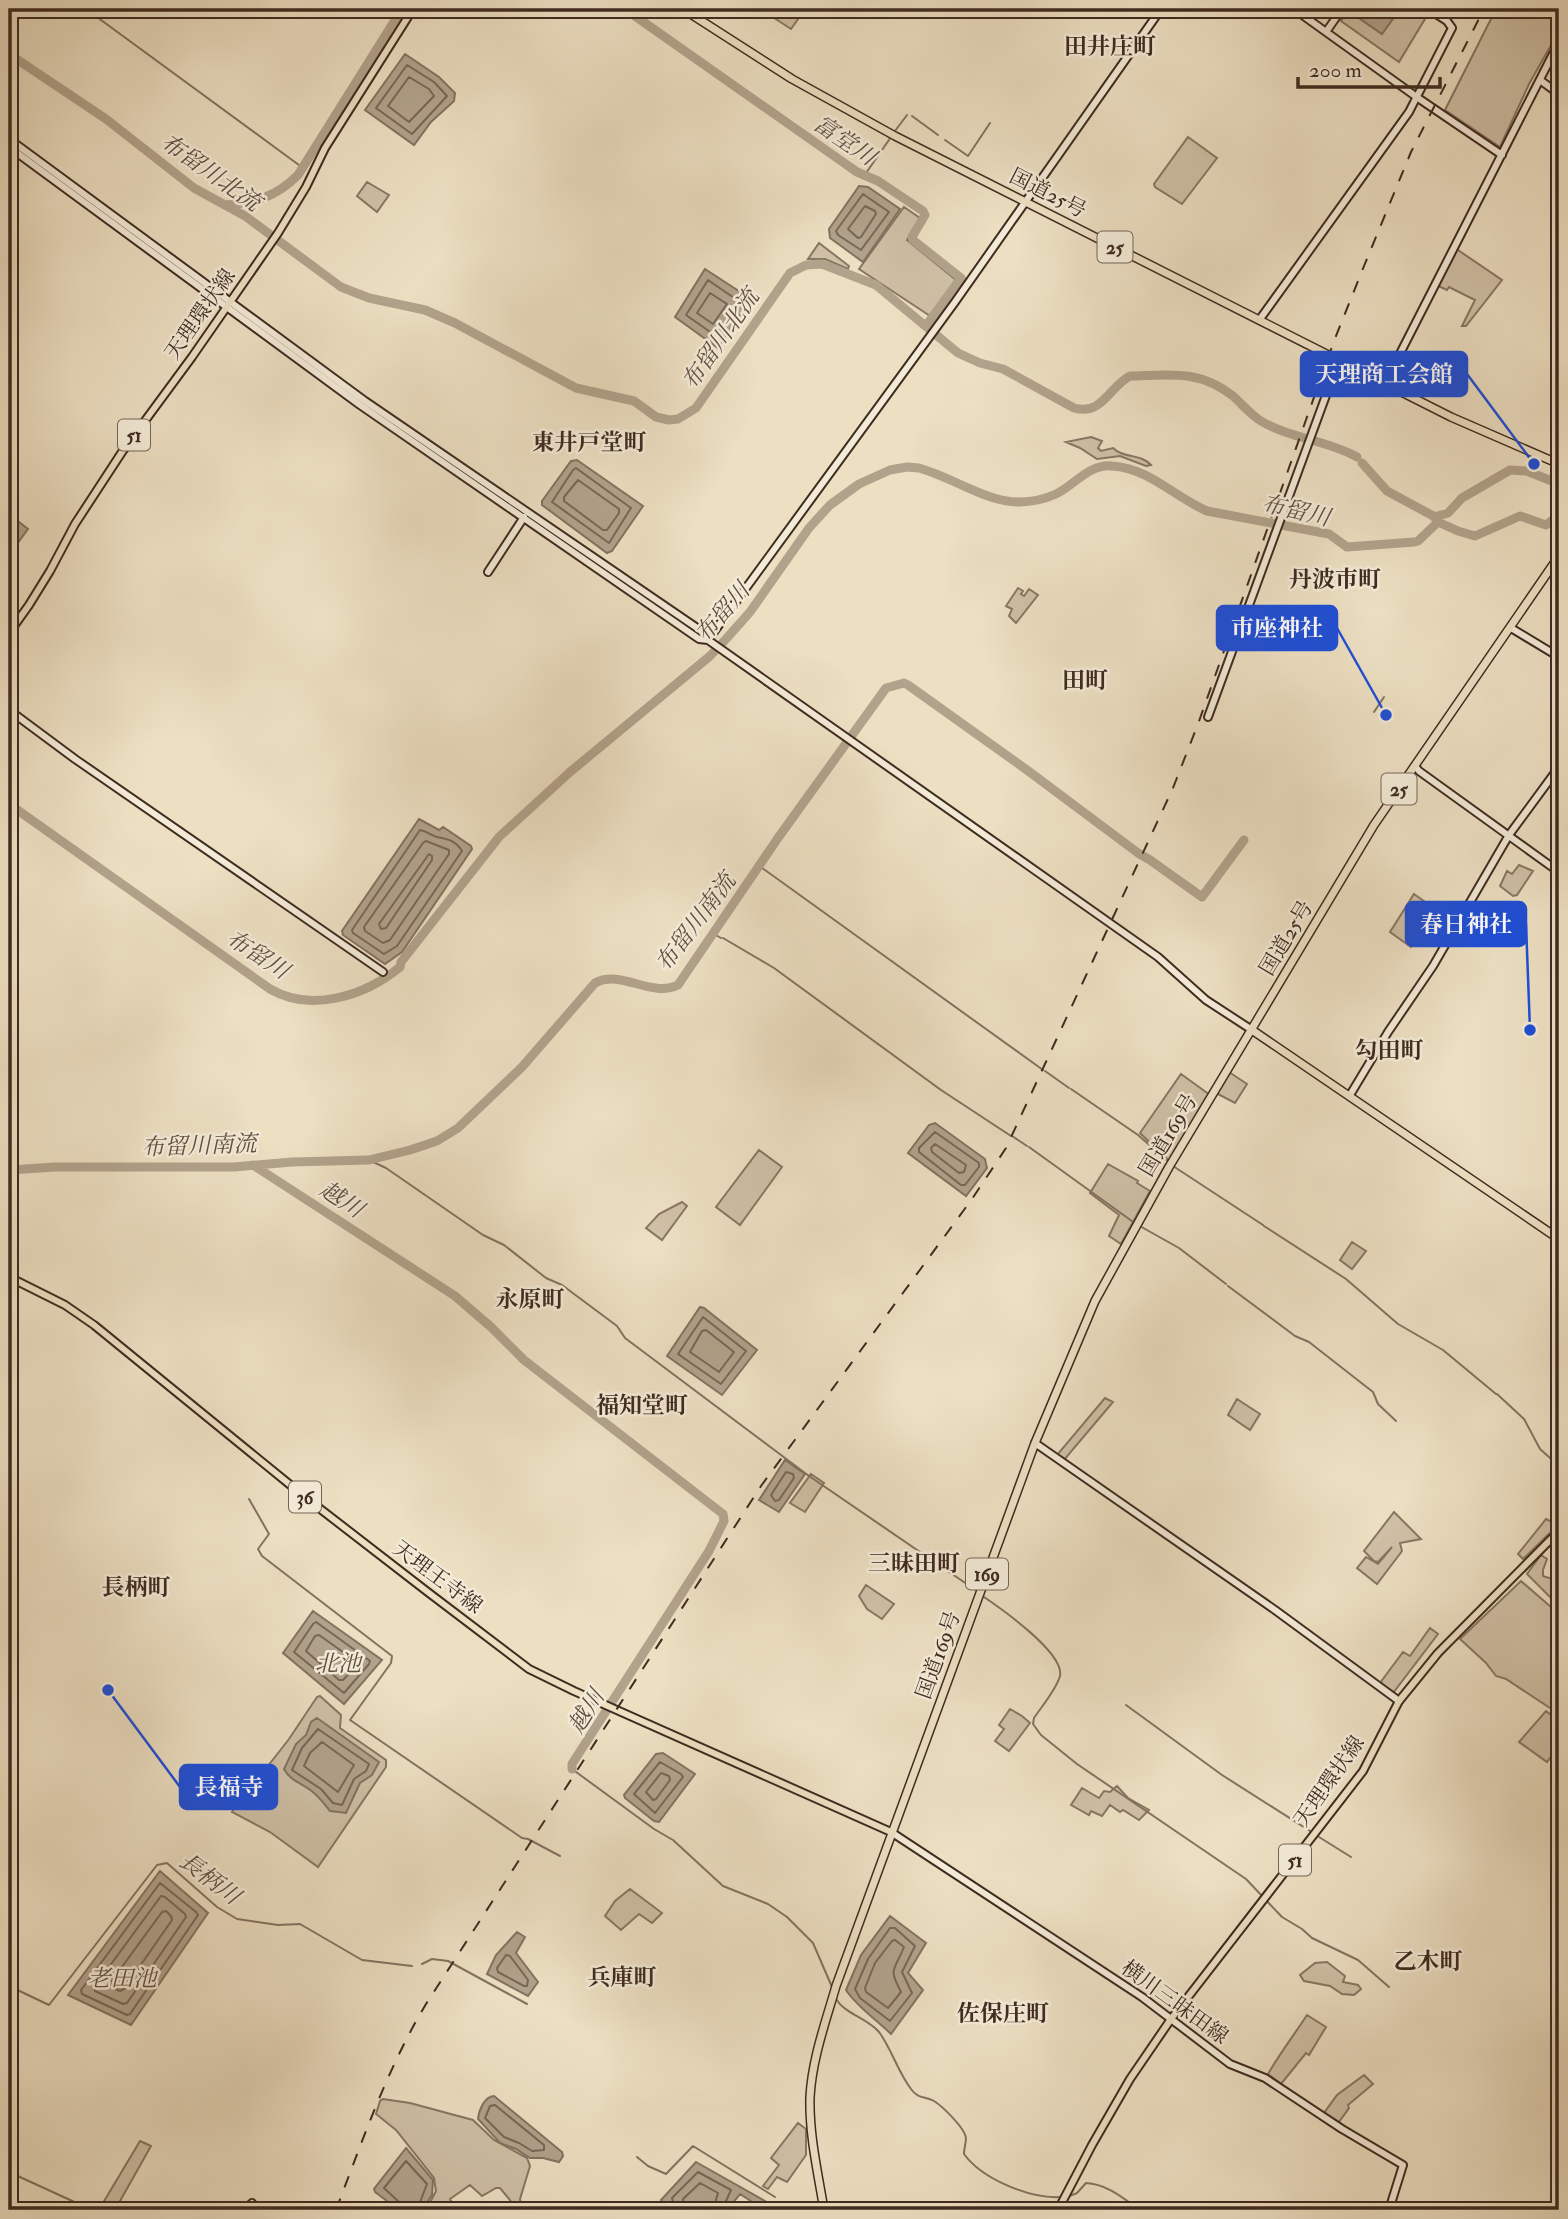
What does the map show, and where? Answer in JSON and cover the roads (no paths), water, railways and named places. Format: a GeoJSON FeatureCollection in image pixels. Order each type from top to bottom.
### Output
{"type":"FeatureCollection","features":[{"type":"Feature","properties":{"kind":"highway","name":"国道25号"},"geometry":{"type":"LineString","coordinates":[[682,9],[826,98],[1026,202],[1454,418],[1559,464]]}},
{"type":"Feature","properties":{"kind":"highway","name":"国道25号"},"geometry":{"type":"LineString","coordinates":[[1252,1030],[1374,825],[1559,556]]}},
{"type":"Feature","properties":{"kind":"highway"},"geometry":{"type":"LineString","coordinates":[[1252,1030],[1559,1239]]}},
{"type":"Feature","properties":{"kind":"highway","name":"国道169号"},"geometry":{"type":"LineString","coordinates":[[824,2210],[810,2113],[813,2075],[836,1986],[891,1832],[1035,1443],[1096,1301],[1169,1167],[1252,1030]]}},
{"type":"Feature","properties":{"kind":"main road","name":"天理環状線"},"geometry":{"type":"LineString","coordinates":[[9,633],[51,572],[75,524],[98,488],[270,245],[306,187],[331,138],[413,9]]}},
{"type":"Feature","properties":{"kind":"main road","name":"天理王寺線"},"geometry":{"type":"LineString","coordinates":[[9,1277],[65,1305],[94,1325],[310,1501],[529,1669],[891,1832]]}},
{"type":"Feature","properties":{"kind":"main road","name":"天理環状線"},"geometry":{"type":"LineString","coordinates":[[1058,2210],[1124,2090],[1171,2019],[1363,1771],[1399,1701],[1438,1653],[1559,1531]]}},
{"type":"Feature","properties":{"kind":"street"},"geometry":{"type":"LineString","coordinates":[[710,641],[931,336],[1161,9]]}},
{"type":"Feature","properties":{"kind":"street"},"geometry":{"type":"LineString","coordinates":[[1294,9],[1502,155]]}},
{"type":"Feature","properties":{"kind":"street"},"geometry":{"type":"LineString","coordinates":[[1326,32],[1342,9]]}},
{"type":"Feature","properties":{"kind":"street"},"geometry":{"type":"LineString","coordinates":[[1260,319],[1418,98],[1452,28],[1447,21],[1433,12]]}},
{"type":"Feature","properties":{"kind":"street"},"geometry":{"type":"LineString","coordinates":[[1385,383],[1559,42]]}},
{"type":"Feature","properties":{"kind":"street"},"geometry":{"type":"LineString","coordinates":[[1540,80],[1559,94]]}},
{"type":"Feature","properties":{"kind":"street"},"geometry":{"type":"LineString","coordinates":[[9,139],[396,430],[699,639],[710,641]]}},
{"type":"Feature","properties":{"kind":"street"},"geometry":{"type":"LineString","coordinates":[[9,147],[384,414],[700,630],[724,651],[1158,957],[1206,1000],[1252,1030]]}},
{"type":"Feature","properties":{"kind":"street"},"geometry":{"type":"LineString","coordinates":[[1208,717],[1339,360]]}},
{"type":"Feature","properties":{"kind":"street"},"geometry":{"type":"LineString","coordinates":[[488,572],[524,517]]}},
{"type":"Feature","properties":{"kind":"street"},"geometry":{"type":"LineString","coordinates":[[1511,628],[1559,657]]}},
{"type":"Feature","properties":{"kind":"street"},"geometry":{"type":"LineString","coordinates":[[9,710],[75,759],[383,972]]}},
{"type":"Feature","properties":{"kind":"street"},"geometry":{"type":"LineString","coordinates":[[1415,766],[1559,872]]}},
{"type":"Feature","properties":{"kind":"street"},"geometry":{"type":"LineString","coordinates":[[1350,1095],[1388,1032],[1433,966],[1509,835],[1559,766]]}},
{"type":"Feature","properties":{"kind":"street"},"geometry":{"type":"LineString","coordinates":[[1035,1443],[1275,1610],[1399,1701]]}},
{"type":"Feature","properties":{"kind":"street","name":"横川三昧田線"},"geometry":{"type":"LineString","coordinates":[[891,1832],[1077,1954],[1230,2064],[1265,2078],[1403,2165],[1389,2210]]}},
{"type":"Feature","properties":{"kind":"street"},"geometry":{"type":"LineString","coordinates":[[245,2210],[251,2203]]}},
{"type":"Feature","properties":{"kind":"water"},"geometry":{"type":"Polygon","coordinates":[[[1357,9],[1400,9],[1382,34],[1353,14],[1357,9]]]}},
{"type":"Feature","properties":{"kind":"water"},"geometry":{"type":"Polygon","coordinates":[[[405,54],[439,77],[455,93],[454,101],[431,122],[414,145],[365,110],[405,54]]]}},
{"type":"Feature","properties":{"kind":"water"},"geometry":{"type":"Polygon","coordinates":[[[859,186],[868,187],[900,209],[863,262],[830,238],[829,229],[859,186]]]}},
{"type":"Feature","properties":{"kind":"water"},"geometry":{"type":"Polygon","coordinates":[[[705,269],[751,299],[718,348],[675,317],[705,269]]]}},
{"type":"Feature","properties":{"kind":"water"},"geometry":{"type":"Polygon","coordinates":[[[577,460],[643,506],[612,551],[607,553],[542,505],[542,501],[571,461],[577,460]]]}},
{"type":"Feature","properties":{"kind":"water"},"geometry":{"type":"Polygon","coordinates":[[[9,514],[28,529],[9,555],[9,514]]]}},
{"type":"Feature","properties":{"kind":"water"},"geometry":{"type":"Polygon","coordinates":[[[419,819],[439,830],[443,827],[472,849],[402,952],[385,964],[343,935],[342,931],[419,819]]]}},
{"type":"Feature","properties":{"kind":"water"},"geometry":{"type":"Polygon","coordinates":[[[935,1123],[985,1159],[987,1168],[966,1196],[908,1153],[929,1125],[935,1123]]]}},
{"type":"Feature","properties":{"kind":"water"},"geometry":{"type":"Polygon","coordinates":[[[700,1307],[757,1350],[722,1395],[667,1356],[700,1307]]]}},
{"type":"Feature","properties":{"kind":"water"},"geometry":{"type":"Polygon","coordinates":[[[785,1460],[805,1474],[779,1512],[759,1500],[785,1460]]]}},
{"type":"Feature","properties":{"kind":"water","name":"北池"},"geometry":{"type":"Polygon","coordinates":[[[313,1611],[382,1660],[344,1704],[283,1653],[313,1611]]]}},
{"type":"Feature","properties":{"kind":"water"},"geometry":{"type":"Polygon","coordinates":[[[317,1718],[379,1762],[372,1775],[360,1783],[346,1813],[330,1811],[316,1795],[290,1777],[284,1769],[296,1744],[306,1735],[311,1722],[317,1718]]]}},
{"type":"Feature","properties":{"kind":"water"},"geometry":{"type":"Polygon","coordinates":[[[663,1753],[695,1774],[659,1822],[654,1821],[624,1795],[656,1754],[663,1753]]]}},
{"type":"Feature","properties":{"kind":"water","name":"老田池"},"geometry":{"type":"Polygon","coordinates":[[[160,1871],[208,1913],[131,2025],[68,1995],[160,1871]]]}},
{"type":"Feature","properties":{"kind":"water"},"geometry":{"type":"Polygon","coordinates":[[[890,1916],[926,1943],[908,1973],[923,1990],[891,2034],[846,1990],[861,1955],[890,1916]]]}},
{"type":"Feature","properties":{"kind":"water"},"geometry":{"type":"Polygon","coordinates":[[[517,1932],[525,1937],[516,1953],[538,1982],[528,1996],[487,1974],[496,1955],[517,1932]]]}},
{"type":"Feature","properties":{"kind":"water"},"geometry":{"type":"Polygon","coordinates":[[[494,2096],[562,2152],[563,2156],[559,2162],[530,2158],[500,2143],[478,2119],[485,2101],[494,2096]]]}},
{"type":"Feature","properties":{"kind":"water"},"geometry":{"type":"Polygon","coordinates":[[[406,2148],[433,2180],[432,2195],[422,2210],[399,2210],[374,2189],[406,2148]]]}},
{"type":"Feature","properties":{"kind":"water"},"geometry":{"type":"Polygon","coordinates":[[[696,2162],[765,2201],[760,2207],[740,2194],[727,2210],[670,2210],[661,2200],[696,2162]]]}},
{"type":"Feature","properties":{"kind":"waterway"},"geometry":{"type":"LineString","coordinates":[[86,9],[303,168]]}},
{"type":"Feature","properties":{"kind":"waterway"},"geometry":{"type":"LineString","coordinates":[[225,205],[264,198],[282,189],[298,175],[402,9]]}},
{"type":"Feature","properties":{"kind":"waterway","name":"富堂川"},"geometry":{"type":"LineString","coordinates":[[625,9],[857,172],[878,181],[923,211],[925,215],[912,237],[913,240],[961,278],[926,326]]}},
{"type":"Feature","properties":{"kind":"waterway","name":"布留川北流"},"geometry":{"type":"LineString","coordinates":[[9,54],[106,119],[194,188],[245,216],[341,287],[369,298],[425,310],[455,323],[576,388],[634,401],[656,417],[678,419],[696,408],[790,273],[806,265],[822,264],[876,285],[958,353],[1003,369],[1074,408],[1092,408],[1130,376],[1171,375],[1196,378],[1220,387],[1257,419],[1273,427],[1357,457]]}},
{"type":"Feature","properties":{"kind":"waterway"},"geometry":{"type":"LineString","coordinates":[[895,131],[907,115]]}},
{"type":"Feature","properties":{"kind":"waterway"},"geometry":{"type":"LineString","coordinates":[[912,116],[938,135]]}},
{"type":"Feature","properties":{"kind":"waterway"},"geometry":{"type":"LineString","coordinates":[[945,140],[968,156],[990,123]]}},
{"type":"Feature","properties":{"kind":"waterway"},"geometry":{"type":"LineString","coordinates":[[864,176],[891,137]]}},
{"type":"Feature","properties":{"kind":"waterway","name":"布留川北流"},"geometry":{"type":"LineString","coordinates":[[1362,463],[1387,491],[1437,518]]}},
{"type":"Feature","properties":{"kind":"waterway","name":"布留川"},"geometry":{"type":"LineString","coordinates":[[9,804],[270,989],[303,1000],[337,998],[371,986],[400,967],[401,962],[499,837],[570,772],[710,656],[750,612],[809,528],[830,505],[859,484],[890,470],[919,468],[986,495],[1019,502],[1056,494],[1096,468],[1125,468],[1150,477],[1207,511],[1329,534],[1347,547],[1418,541],[1438,522]]}},
{"type":"Feature","properties":{"kind":"waterway"},"geometry":{"type":"LineString","coordinates":[[1434,517],[1448,513],[1462,498],[1510,470],[1527,471],[1559,484]]}},
{"type":"Feature","properties":{"kind":"waterway","name":"布留川"},"geometry":{"type":"LineString","coordinates":[[1438,522],[1475,536],[1520,516],[1546,525],[1559,515]]}},
{"type":"Feature","properties":{"kind":"waterway","name":"布留川南流"},"geometry":{"type":"LineString","coordinates":[[9,1170],[55,1167],[234,1167],[369,1160],[437,1141],[458,1128],[522,1067],[595,983],[615,979],[657,988],[678,985],[778,838],[886,688],[904,683],[1202,897],[1244,840]]}},
{"type":"Feature","properties":{"kind":"waterway"},"geometry":{"type":"LineString","coordinates":[[1374,712],[1384,697]]}},
{"type":"Feature","properties":{"kind":"waterway"},"geometry":{"type":"LineString","coordinates":[[758,865],[1043,1070]]}},
{"type":"Feature","properties":{"kind":"waterway"},"geometry":{"type":"LineString","coordinates":[[714,934],[721,938]]}},
{"type":"Feature","properties":{"kind":"waterway"},"geometry":{"type":"LineString","coordinates":[[723,938],[774,968],[941,1090],[1011,1136]]}},
{"type":"Feature","properties":{"kind":"waterway"},"geometry":{"type":"LineString","coordinates":[[1045,1071],[1069,1088]]}},
{"type":"Feature","properties":{"kind":"waterway"},"geometry":{"type":"LineString","coordinates":[[1071,1089],[1138,1135],[1170,1163]]}},
{"type":"Feature","properties":{"kind":"waterway"},"geometry":{"type":"LineString","coordinates":[[1012,1136],[1027,1146]]}},
{"type":"Feature","properties":{"kind":"waterway"},"geometry":{"type":"LineString","coordinates":[[1029,1147],[1136,1224]]}},
{"type":"Feature","properties":{"kind":"waterway"},"geometry":{"type":"LineString","coordinates":[[369,1160],[386,1168],[483,1235],[504,1245],[546,1278],[562,1285],[617,1326],[625,1338],[809,1476],[977,1591]]}},
{"type":"Feature","properties":{"kind":"waterway"},"geometry":{"type":"LineString","coordinates":[[1135,1221],[1166,1164]]}},
{"type":"Feature","properties":{"kind":"waterway","name":"越川"},"geometry":{"type":"LineString","coordinates":[[253,1165],[455,1296],[524,1360],[723,1514],[724,1521],[709,1551],[572,1764],[572,1769]]}},
{"type":"Feature","properties":{"kind":"waterway"},"geometry":{"type":"LineString","coordinates":[[1173,1166],[1263,1225]]}},
{"type":"Feature","properties":{"kind":"waterway"},"geometry":{"type":"LineString","coordinates":[[1138,1225],[1179,1248],[1226,1284]]}},
{"type":"Feature","properties":{"kind":"waterway"},"geometry":{"type":"LineString","coordinates":[[1264,1226],[1346,1279],[1398,1324],[1443,1350],[1496,1394]]}},
{"type":"Feature","properties":{"kind":"waterway"},"geometry":{"type":"LineString","coordinates":[[1228,1286],[1295,1336],[1309,1342],[1373,1392],[1378,1404],[1396,1421]]}},
{"type":"Feature","properties":{"kind":"waterway"},"geometry":{"type":"LineString","coordinates":[[1497,1394],[1524,1419],[1540,1449],[1559,1466]]}},
{"type":"Feature","properties":{"kind":"waterway"},"geometry":{"type":"LineString","coordinates":[[249,1499],[269,1534],[258,1549],[262,1556],[392,1656],[391,1663],[350,1720],[522,1838],[560,1856]]}},
{"type":"Feature","properties":{"kind":"waterway"},"geometry":{"type":"LineString","coordinates":[[981,1595],[1029,1631],[1059,1666],[1058,1681],[1034,1718],[1033,1724],[1041,1735],[1077,1764],[1246,1879],[1282,1917],[1312,1938],[1358,1960],[1389,1987]]}},
{"type":"Feature","properties":{"kind":"waterway"},"geometry":{"type":"LineString","coordinates":[[1126,1705],[1222,1775],[1310,1831]]}},
{"type":"Feature","properties":{"kind":"waterway","name":"越川"},"geometry":{"type":"LineString","coordinates":[[572,1769],[673,1840],[723,1886],[768,1904],[787,1917],[813,1943],[832,1987]]}},
{"type":"Feature","properties":{"kind":"waterway"},"geometry":{"type":"LineString","coordinates":[[1319,1837],[1351,1857]]}},
{"type":"Feature","properties":{"kind":"waterway","name":"長柄川"},"geometry":{"type":"LineString","coordinates":[[9,1986],[49,2005],[157,1865],[167,1863],[217,1907],[237,1919],[278,1925],[300,1924],[362,1960],[412,1966]]}},
{"type":"Feature","properties":{"kind":"waterway","name":"長柄川"},"geometry":{"type":"LineString","coordinates":[[422,1964],[432,1959],[448,1961],[527,2004]]}},
{"type":"Feature","properties":{"kind":"waterway","name":"越川"},"geometry":{"type":"LineString","coordinates":[[836,1999],[845,2009],[879,2032],[914,2092],[934,2101],[958,2123],[966,2138],[964,2154],[982,2172],[1021,2191],[1061,2197]]}},
{"type":"Feature","properties":{"kind":"waterway","name":"長柄川"},"geometry":{"type":"LineString","coordinates":[[637,2157],[648,2166],[666,2174],[693,2146],[775,2197]]}},
{"type":"Feature","properties":{"kind":"waterway"},"geometry":{"type":"LineString","coordinates":[[9,2172],[92,2210]]}},
{"type":"Feature","properties":{"kind":"waterway","name":"越川"},"geometry":{"type":"LineString","coordinates":[[1067,2197],[1077,2193],[1086,2183],[1094,2184],[1114,2192],[1140,2210]]}},
{"type":"Feature","properties":{"kind":"railway"},"geometry":{"type":"LineString","coordinates":[[1454,9],[1464,16]]}},
{"type":"Feature","properties":{"kind":"railway"},"geometry":{"type":"LineString","coordinates":[[336,2210],[388,2079],[426,2004],[761,1486],[972,1199],[1006,1148],[1173,788],[1334,341],[1411,152],[1484,9]]}},
{"type":"Feature","properties":{"kind":"place","name":"天理商工会館"},"geometry":{"type":"Point","coordinates":[1534,464]}},
{"type":"Feature","properties":{"kind":"place","name":"市座神社"},"geometry":{"type":"Point","coordinates":[1386,715]}},
{"type":"Feature","properties":{"kind":"place","name":"春日神社"},"geometry":{"type":"Point","coordinates":[1530,1030]}},
{"type":"Feature","properties":{"kind":"place","name":"長福寺"},"geometry":{"type":"Point","coordinates":[108,1690]}},
{"type":"Feature","properties":{"kind":"district","name":"田井庄町"},"geometry":{"type":"Point","coordinates":[1110,46]}},
{"type":"Feature","properties":{"kind":"district","name":"東井戸堂町"},"geometry":{"type":"Point","coordinates":[589,442]}},
{"type":"Feature","properties":{"kind":"district","name":"丹波市町"},"geometry":{"type":"Point","coordinates":[1335,579]}},
{"type":"Feature","properties":{"kind":"district","name":"田町"},"geometry":{"type":"Point","coordinates":[1085,680]}},
{"type":"Feature","properties":{"kind":"district","name":"勾田町"},"geometry":{"type":"Point","coordinates":[1389,1050]}},
{"type":"Feature","properties":{"kind":"district","name":"永原町"},"geometry":{"type":"Point","coordinates":[530,1299]}},
{"type":"Feature","properties":{"kind":"district","name":"福知堂町"},"geometry":{"type":"Point","coordinates":[642,1405]}},
{"type":"Feature","properties":{"kind":"district","name":"三昧田町"},"geometry":{"type":"Point","coordinates":[914,1563]}},
{"type":"Feature","properties":{"kind":"district","name":"長柄町"},"geometry":{"type":"Point","coordinates":[136,1587]}},
{"type":"Feature","properties":{"kind":"district","name":"乙木町"},"geometry":{"type":"Point","coordinates":[1428,1961]}},
{"type":"Feature","properties":{"kind":"district","name":"兵庫町"},"geometry":{"type":"Point","coordinates":[622,1977]}},
{"type":"Feature","properties":{"kind":"district","name":"佐保庄町"},"geometry":{"type":"Point","coordinates":[1003,2013]}}]}
